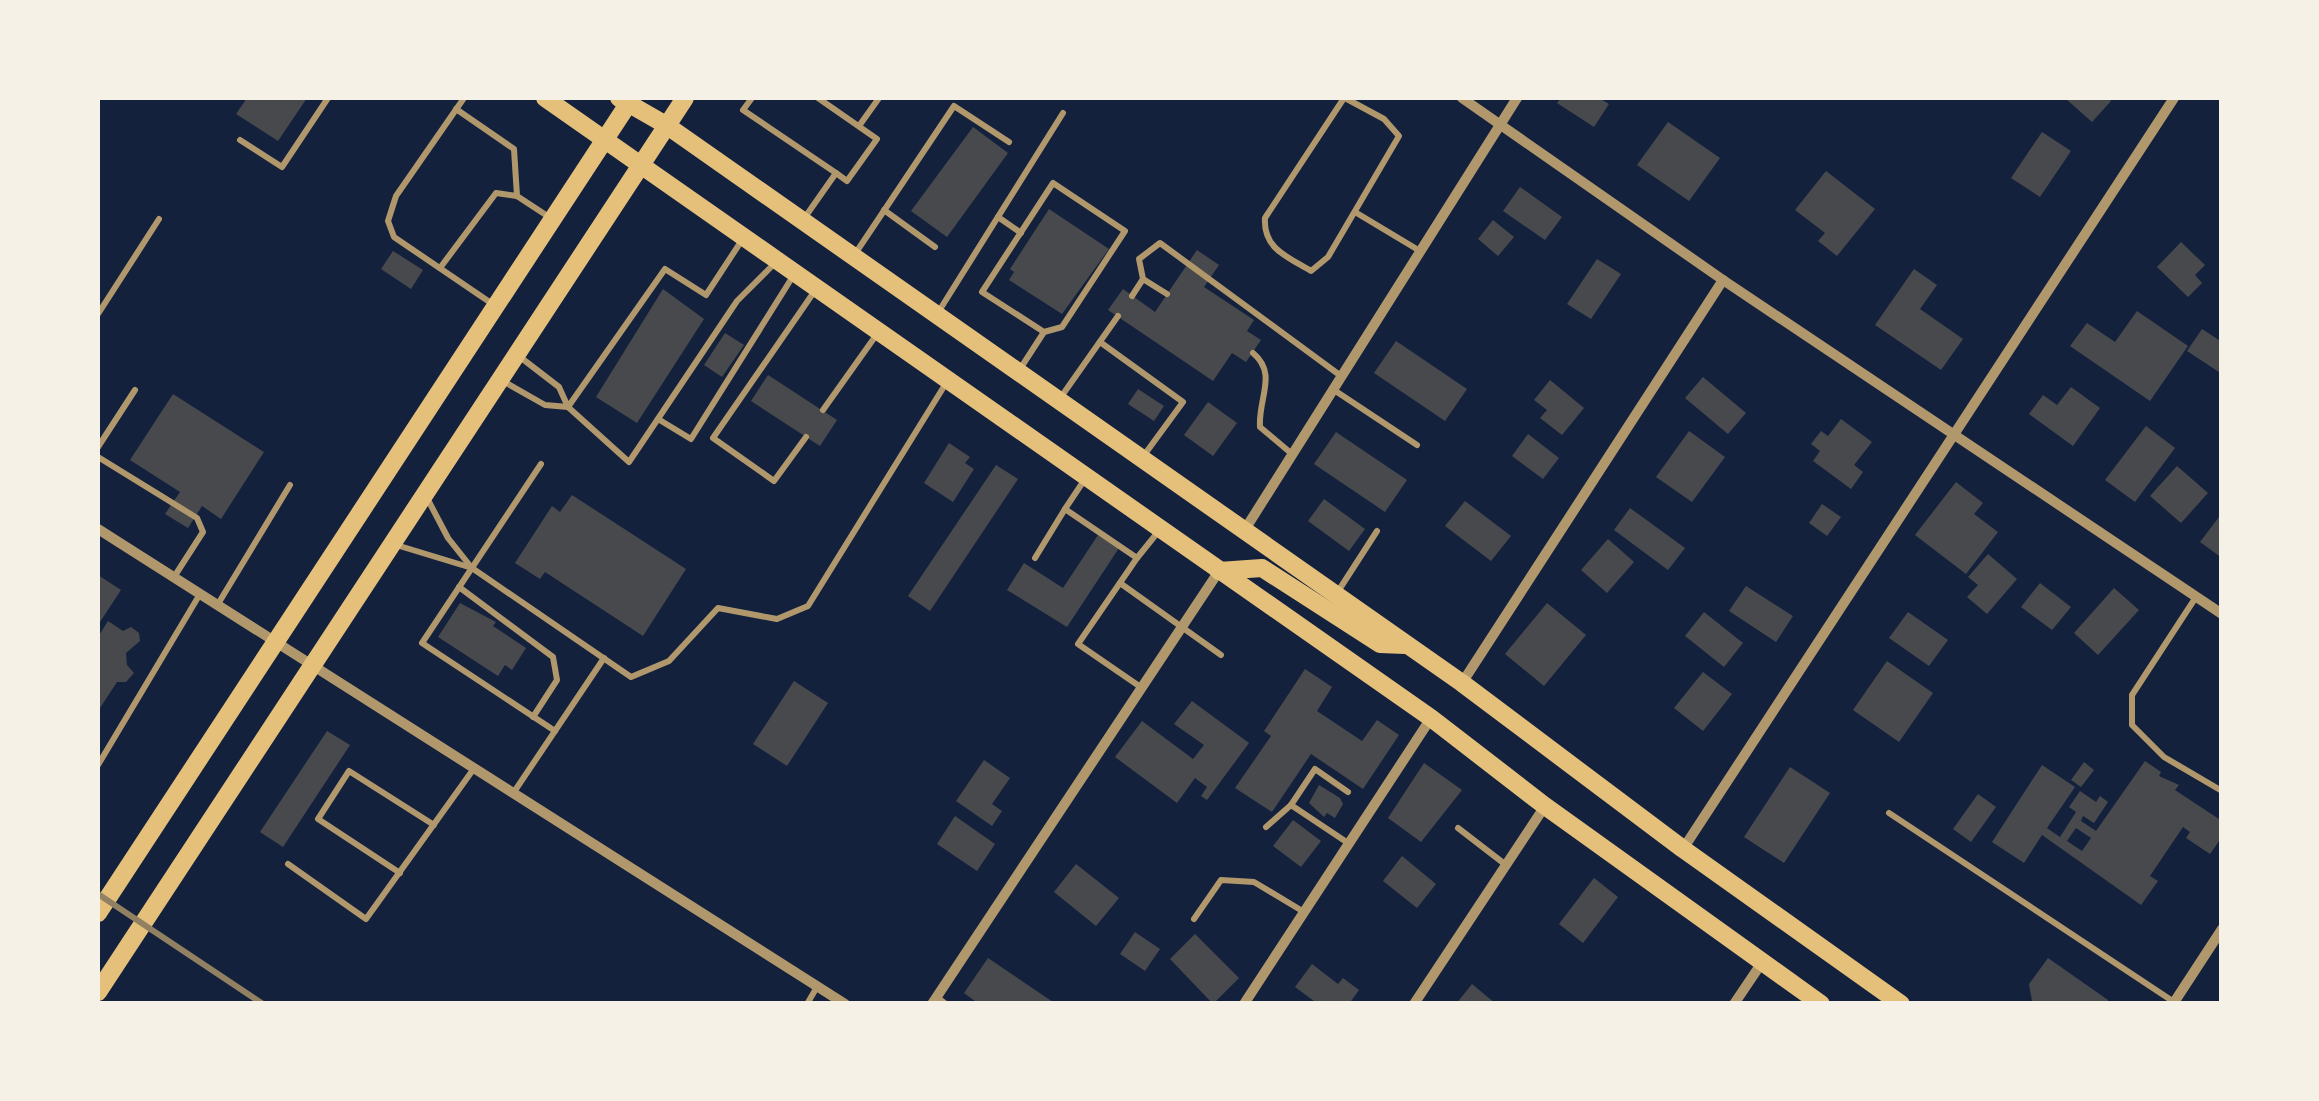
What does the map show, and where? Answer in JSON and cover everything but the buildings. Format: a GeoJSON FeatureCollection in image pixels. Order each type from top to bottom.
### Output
{"type":"FeatureCollection","features":[{"type":"Feature","properties":{"kind":"main road"},"geometry":{"type":"LineString","coordinates":[[546,98],[1431,718],[1545,806],[1822,1004]]}},
{"type":"Feature","properties":{"kind":"main road"},"geometry":{"type":"LineString","coordinates":[[98,992],[685,98]]}},
{"type":"Feature","properties":{"kind":"main road"},"geometry":{"type":"LineString","coordinates":[[98,914],[605,138],[626,100],[1462,683],[1683,849],[1901,1004]]}},
{"type":"Feature","properties":{"kind":"main road"},"geometry":{"type":"LineString","coordinates":[[1219,571],[1262,568],[1380,644],[1406,644]]}},
{"type":"Feature","properties":{"kind":"street"},"geometry":{"type":"LineString","coordinates":[[1462,98],[1723,280],[2222,614]]}},
{"type":"Feature","properties":{"kind":"street"},"geometry":{"type":"LineString","coordinates":[[1244,531],[1517,98]]}},
{"type":"Feature","properties":{"kind":"street"},"geometry":{"type":"LineString","coordinates":[[1683,849],[2174,98]]}},
{"type":"Feature","properties":{"kind":"street"},"geometry":{"type":"LineString","coordinates":[[1462,683],[1723,280]]}},
{"type":"Feature","properties":{"kind":"street"},"geometry":{"type":"LineString","coordinates":[[98,529],[845,1004]]}},
{"type":"Feature","properties":{"kind":"street"},"geometry":{"type":"LineString","coordinates":[[939,1001],[1219,571]]}},
{"type":"Feature","properties":{"kind":"street"},"geometry":{"type":"LineString","coordinates":[[1244,1004],[1431,718]]}},
{"type":"Feature","properties":{"kind":"street"},"geometry":{"type":"LineString","coordinates":[[1414,1004],[1545,806]]}},
{"type":"Feature","properties":{"kind":"street"},"geometry":{"type":"LineString","coordinates":[[2174,1003],[2222,929]]}},
{"type":"Feature","properties":{"kind":"street"},"geometry":{"type":"LineString","coordinates":[[1734,1004],[1763,961]]}},
{"type":"Feature","properties":{"kind":"lane"},"geometry":{"type":"LineString","coordinates":[[240,140],[282,168],[328,98]]}},
{"type":"Feature","properties":{"kind":"lane"},"geometry":{"type":"LineString","coordinates":[[464,98],[389,211],[394,237],[495,305]]}},
{"type":"Feature","properties":{"kind":"lane"},"geometry":{"type":"LineString","coordinates":[[752,98],[743,110],[847,181],[877,138],[818,98]]}},
{"type":"Feature","properties":{"kind":"lane"},"geometry":{"type":"LineString","coordinates":[[859,126],[879,98]]}},
{"type":"Feature","properties":{"kind":"lane"},"geometry":{"type":"LineString","coordinates":[[1345,98],[1384,119],[1399,136],[1328,257],[1311,271],[1272,247],[1264,234],[1265,218],[1345,98]]}},
{"type":"Feature","properties":{"kind":"lane"},"geometry":{"type":"LineString","coordinates":[[852,257],[954,106],[1008,142]]}},
{"type":"Feature","properties":{"kind":"lane"},"geometry":{"type":"LineString","coordinates":[[456,109],[514,149],[517,196]]}},
{"type":"Feature","properties":{"kind":"lane"},"geometry":{"type":"LineString","coordinates":[[936,316],[1063,113]]}},
{"type":"Feature","properties":{"kind":"lane"},"geometry":{"type":"LineString","coordinates":[[802,222],[836,173]]}},
{"type":"Feature","properties":{"kind":"lane"},"geometry":{"type":"LineString","coordinates":[[1018,372],[1044,332],[1062,327],[1125,230],[1052,184],[982,292],[1044,332]]}},
{"type":"Feature","properties":{"kind":"lane"},"geometry":{"type":"LineString","coordinates":[[440,268],[490,198],[504,192],[517,196],[552,219]]}},
{"type":"Feature","properties":{"kind":"lane"},"geometry":{"type":"LineString","coordinates":[[884,210],[935,247]]}},
{"type":"Feature","properties":{"kind":"lane"},"geometry":{"type":"LineString","coordinates":[[1355,212],[1420,251]]}},
{"type":"Feature","properties":{"kind":"lane"},"geometry":{"type":"LineString","coordinates":[[998,217],[1021,232]]}},
{"type":"Feature","properties":{"kind":"lane"},"geometry":{"type":"LineString","coordinates":[[98,314],[159,219]]}},
{"type":"Feature","properties":{"kind":"lane"},"geometry":{"type":"LineString","coordinates":[[568,406],[665,269],[706,295],[745,234]]}},
{"type":"Feature","properties":{"kind":"lane"},"geometry":{"type":"LineString","coordinates":[[1167,294],[1144,279],[1139,259],[1160,243],[1342,376]]}},
{"type":"Feature","properties":{"kind":"lane"},"geometry":{"type":"LineString","coordinates":[[516,354],[558,387],[568,406],[630,462],[737,301],[779,259]]}},
{"type":"Feature","properties":{"kind":"lane"},"geometry":{"type":"LineString","coordinates":[[658,418],[691,439],[796,271]]}},
{"type":"Feature","properties":{"kind":"lane"},"geometry":{"type":"LineString","coordinates":[[1132,296],[1144,279]]}},
{"type":"Feature","properties":{"kind":"lane"},"geometry":{"type":"LineString","coordinates":[[806,437],[774,481],[713,438],[818,287]]}},
{"type":"Feature","properties":{"kind":"lane"},"geometry":{"type":"LineString","coordinates":[[1058,401],[1118,316]]}},
{"type":"Feature","properties":{"kind":"lane"},"geometry":{"type":"LineString","coordinates":[[823,410],[880,330]]}},
{"type":"Feature","properties":{"kind":"lane"},"geometry":{"type":"LineString","coordinates":[[1100,342],[1183,402],[1142,459]]}},
{"type":"Feature","properties":{"kind":"lane"},"geometry":{"type":"LineString","coordinates":[[1253,353],[1265,363],[1268,374],[1260,427],[1292,454]]}},
{"type":"Feature","properties":{"kind":"lane"},"geometry":{"type":"LineString","coordinates":[[500,379],[545,406],[568,406]]}},
{"type":"Feature","properties":{"kind":"lane"},"geometry":{"type":"LineString","coordinates":[[424,493],[448,538],[472,568],[631,676],[669,661],[718,608],[777,620],[808,606],[949,379]]}},
{"type":"Feature","properties":{"kind":"lane"},"geometry":{"type":"LineString","coordinates":[[98,447],[135,390]]}},
{"type":"Feature","properties":{"kind":"lane"},"geometry":{"type":"LineString","coordinates":[[1333,390],[1416,445]]}},
{"type":"Feature","properties":{"kind":"lane"},"geometry":{"type":"LineString","coordinates":[[98,457],[197,518],[203,532],[174,577]]}},
{"type":"Feature","properties":{"kind":"lane"},"geometry":{"type":"LineString","coordinates":[[541,464],[422,643],[555,731]]}},
{"type":"Feature","properties":{"kind":"lane"},"geometry":{"type":"LineString","coordinates":[[1035,558],[1086,478]]}},
{"type":"Feature","properties":{"kind":"lane"},"geometry":{"type":"LineString","coordinates":[[218,604],[290,485]]}},
{"type":"Feature","properties":{"kind":"lane"},"geometry":{"type":"LineString","coordinates":[[1064,509],[1137,558]]}},
{"type":"Feature","properties":{"kind":"lane"},"geometry":{"type":"LineString","coordinates":[[1142,688],[1078,644],[1160,529]]}},
{"type":"Feature","properties":{"kind":"lane"},"geometry":{"type":"LineString","coordinates":[[1336,596],[1377,531]]}},
{"type":"Feature","properties":{"kind":"lane"},"geometry":{"type":"LineString","coordinates":[[391,544],[472,568]]}},
{"type":"Feature","properties":{"kind":"lane"},"geometry":{"type":"LineString","coordinates":[[1120,582],[1220,655]]}},
{"type":"Feature","properties":{"kind":"lane"},"geometry":{"type":"LineString","coordinates":[[459,587],[552,657],[557,680],[533,716]]}},
{"type":"Feature","properties":{"kind":"lane"},"geometry":{"type":"LineString","coordinates":[[98,766],[200,593]]}},
{"type":"Feature","properties":{"kind":"lane"},"geometry":{"type":"LineString","coordinates":[[2196,597],[2132,695],[2132,725],[2164,757],[2222,791]]}},
{"type":"Feature","properties":{"kind":"lane"},"geometry":{"type":"LineString","coordinates":[[514,792],[604,658]]}},
{"type":"Feature","properties":{"kind":"lane"},"geometry":{"type":"LineString","coordinates":[[288,864],[366,920],[475,767]]}},
{"type":"Feature","properties":{"kind":"lane"},"geometry":{"type":"LineString","coordinates":[[1266,828],[1291,805],[1315,769],[1348,792]]}},
{"type":"Feature","properties":{"kind":"lane"},"geometry":{"type":"LineString","coordinates":[[400,873],[318,820],[350,772],[434,825]]}},
{"type":"Feature","properties":{"kind":"lane"},"geometry":{"type":"LineString","coordinates":[[1291,805],[1349,844]]}},
{"type":"Feature","properties":{"kind":"lane"},"geometry":{"type":"LineString","coordinates":[[1889,813],[2174,1003]]}},
{"type":"Feature","properties":{"kind":"lane"},"geometry":{"type":"LineString","coordinates":[[1458,828],[1506,864]]}},
{"type":"Feature","properties":{"kind":"lane"},"geometry":{"type":"LineString","coordinates":[[1194,919],[1221,880],[1254,882],[1304,912]]}},
{"type":"Feature","properties":{"kind":"lane"},"geometry":{"type":"LineString","coordinates":[[807,1004],[818,986]]}},
{"type":"Feature","properties":{"kind":"railway"},"geometry":{"type":"LineString","coordinates":[[98,894],[263,1004]]}}]}
